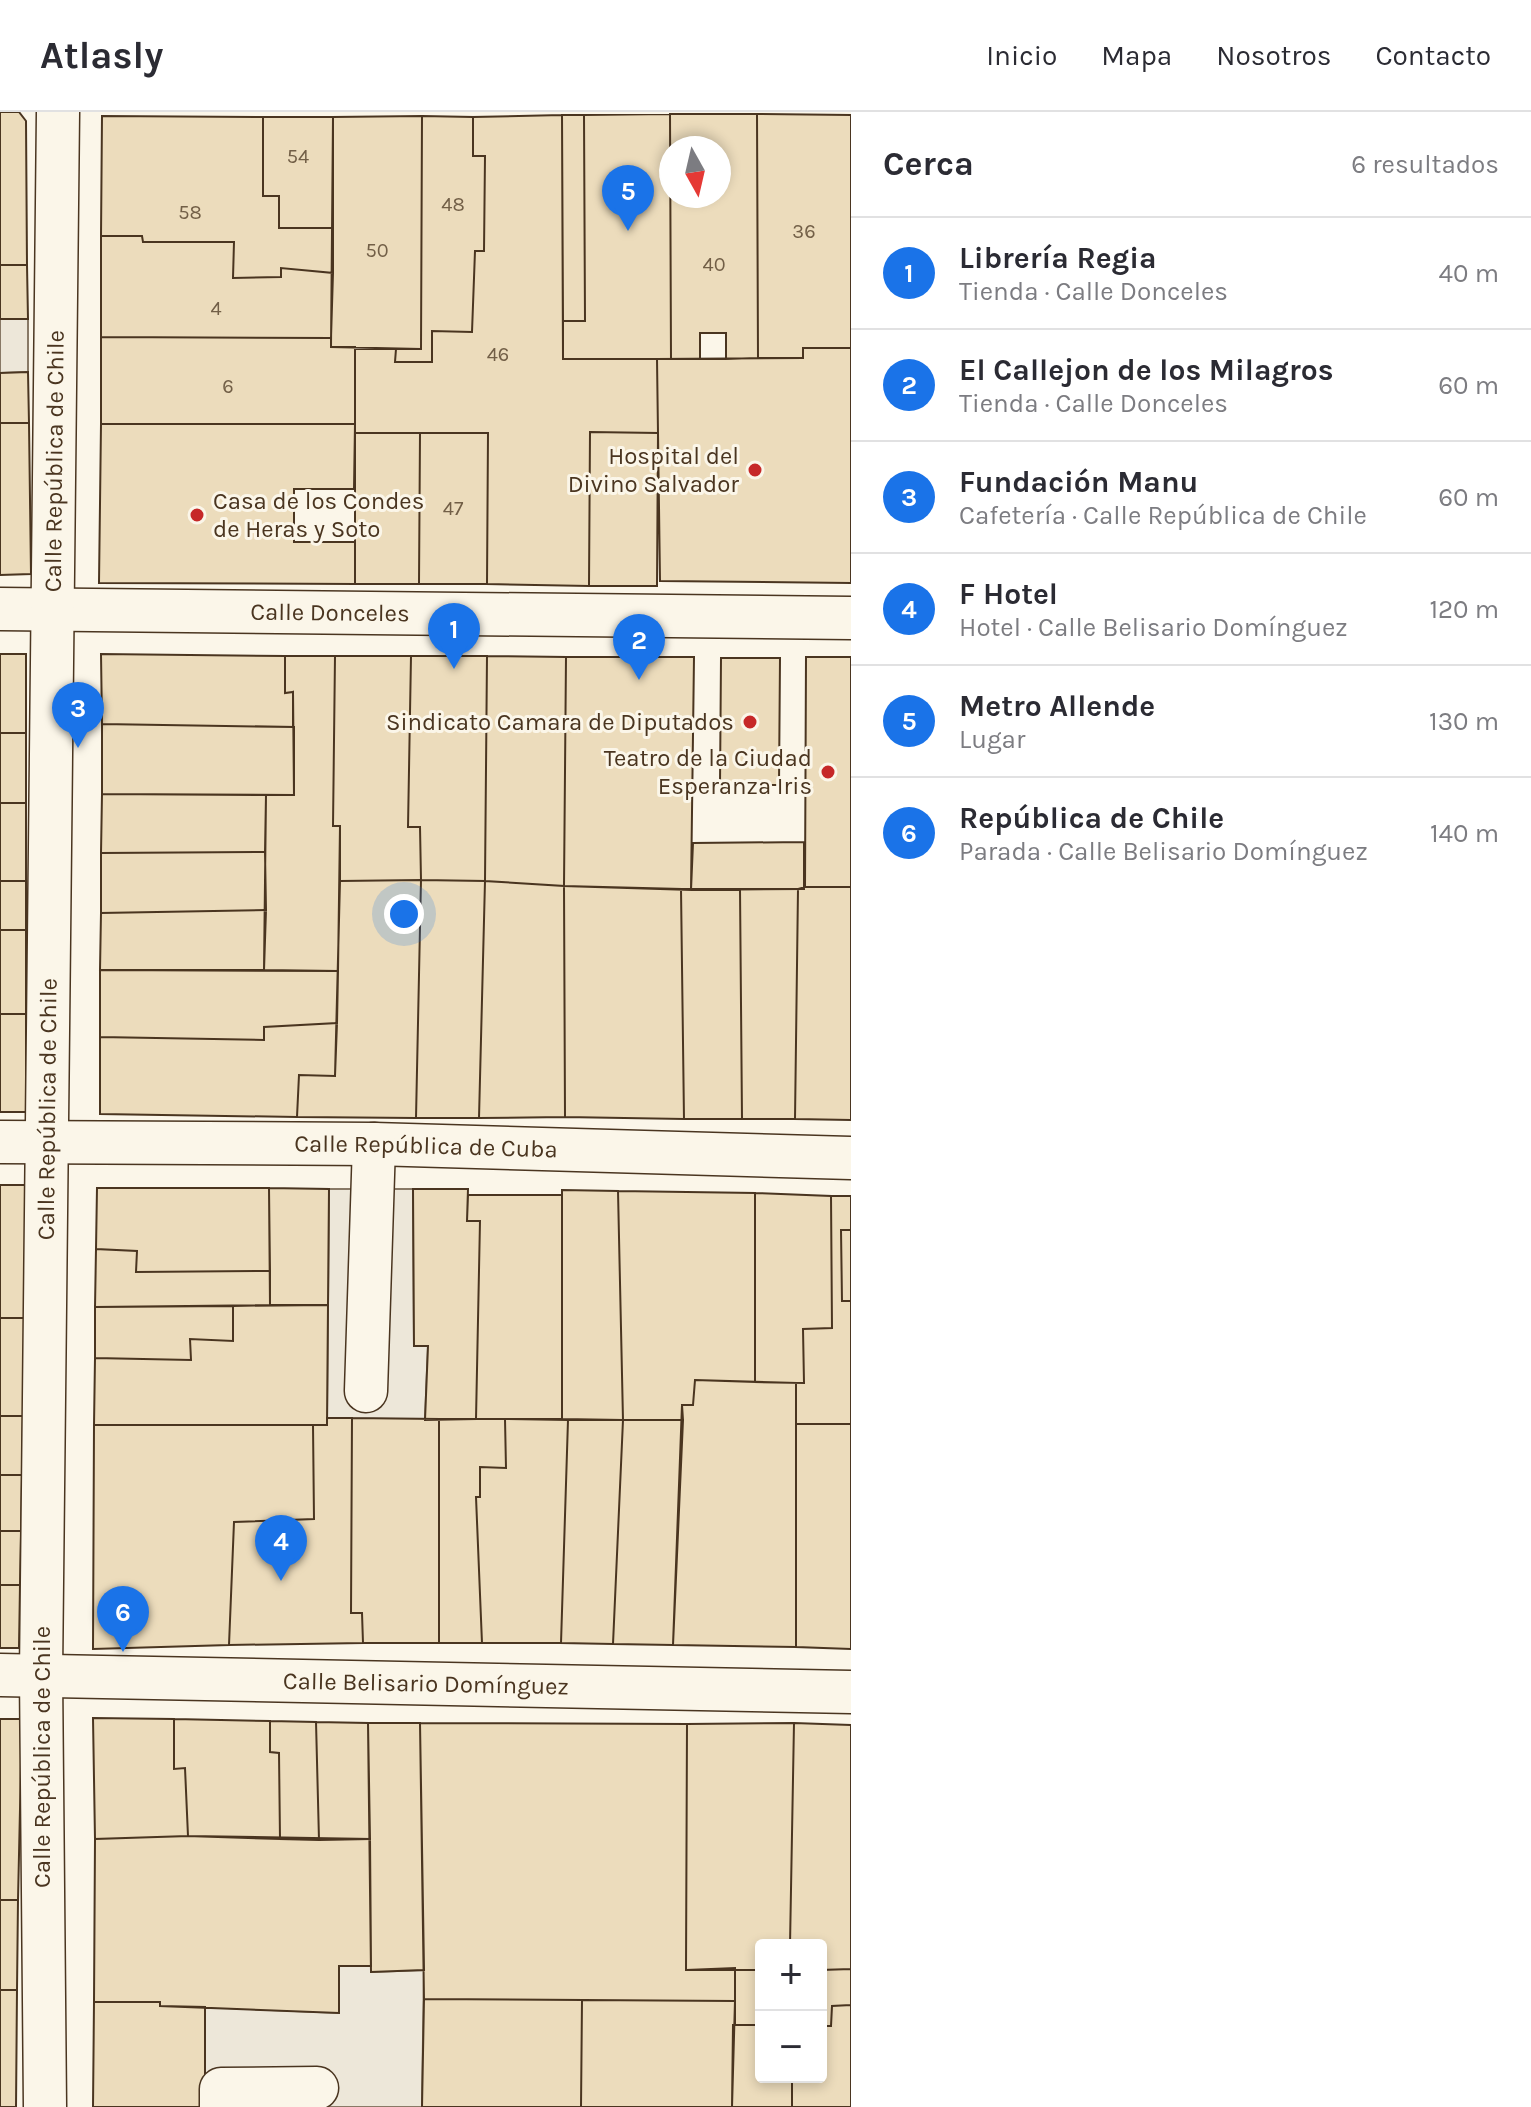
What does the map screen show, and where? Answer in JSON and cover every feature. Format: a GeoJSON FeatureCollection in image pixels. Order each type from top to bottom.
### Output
{"type":"FeatureCollection","features":[{"type":"Feature","properties":{"kind":"street","name":"Calle República de Chile"},"geometry":{"type":"LineString","coordinates":[[45,2107],[41,1674],[50,608],[58,112]]}},
{"type":"Feature","properties":{"kind":"street","name":"Calle Donceles"},"geometry":{"type":"LineString","coordinates":[[0,609],[851,618]]}},
{"type":"Feature","properties":{"kind":"street","name":"Calle República de Cuba"},"geometry":{"type":"LineString","coordinates":[[0,1142],[374,1144],[851,1158]]}},
{"type":"Feature","properties":{"kind":"street"},"geometry":{"type":"LineString","coordinates":[[366,1391],[374,1144]]}},
{"type":"Feature","properties":{"kind":"street","name":"Calle Belisario Domínguez"},"geometry":{"type":"LineString","coordinates":[[0,1675],[851,1692]]}},
{"type":"Feature","properties":{"kind":"street"},"geometry":{"type":"LineString","coordinates":[[221,2107],[221,2089],[317,2088]]}},
{"type":"Feature","properties":{"kind":"shaded area"},"geometry":{"type":"Polygon","coordinates":[[[0,319],[28,319],[28,372],[0,373],[0,319]]]}},
{"type":"Feature","properties":{"kind":"shaded area"},"geometry":{"type":"Polygon","coordinates":[[[329,1189],[413,1189],[414,1345],[428,1346],[425,1420],[327,1418],[329,1189]]]}},
{"type":"Feature","properties":{"kind":"shaded area"},"geometry":{"type":"Polygon","coordinates":[[[339,1966],[371,1966],[371,1972],[424,1970],[422,2107],[205,2107],[205,2007],[339,2013],[339,1966]]]}},
{"type":"Feature","properties":{"kind":"building"},"geometry":{"type":"Polygon","coordinates":[[[0,112],[19,112],[26,121],[27,265],[0,265],[0,112]]]}},
{"type":"Feature","properties":{"kind":"building"},"geometry":{"type":"Polygon","coordinates":[[[670,114],[670,136],[659,136],[659,208],[670,208],[671,359],[563,359],[563,321],[585,321],[584,115],[670,114]]]}},
{"type":"Feature","properties":{"kind":"building"},"geometry":{"type":"Polygon","coordinates":[[[670,114],[757,114],[758,358],[726,359],[726,333],[700,333],[700,359],[671,359],[670,208],[731,208],[731,136],[670,136],[670,114]]]}},
{"type":"Feature","properties":{"kind":"building"},"geometry":{"type":"Polygon","coordinates":[[[757,114],[851,115],[851,348],[803,348],[803,358],[758,358],[757,114]]]}},
{"type":"Feature","properties":{"kind":"building"},"geometry":{"type":"Polygon","coordinates":[[[562,115],[584,115],[585,321],[563,321],[562,115]]]}},
{"type":"Feature","properties":{"kind":"building"},"geometry":{"type":"Polygon","coordinates":[[[562,115],[563,359],[657,359],[658,433],[590,432],[589,586],[487,584],[488,433],[355,433],[355,349],[396,349],[395,362],[432,362],[432,331],[472,332],[475,251],[484,251],[485,156],[473,156],[473,117],[562,115]]]}},
{"type":"Feature","properties":{"kind":"building"},"geometry":{"type":"Polygon","coordinates":[[[102,116],[263,117],[263,196],[279,196],[279,228],[333,228],[333,273],[281,268],[281,277],[233,278],[234,242],[143,242],[142,236],[101,236],[102,116]]]}},
{"type":"Feature","properties":{"kind":"building"},"geometry":{"type":"Polygon","coordinates":[[[422,116],[421,349],[331,347],[333,117],[422,116]]]}},
{"type":"Feature","properties":{"kind":"building"},"geometry":{"type":"Polygon","coordinates":[[[422,116],[473,117],[473,156],[485,156],[484,251],[475,251],[472,332],[432,331],[432,362],[395,362],[396,349],[421,349],[422,116]]]}},
{"type":"Feature","properties":{"kind":"building"},"geometry":{"type":"Polygon","coordinates":[[[263,117],[333,117],[333,228],[279,228],[279,196],[263,196],[263,117]]]}},
{"type":"Feature","properties":{"kind":"building"},"geometry":{"type":"Polygon","coordinates":[[[101,236],[142,236],[143,242],[234,242],[233,278],[281,277],[281,268],[333,273],[331,338],[101,337],[101,236]]]}},
{"type":"Feature","properties":{"kind":"building"},"geometry":{"type":"Polygon","coordinates":[[[0,265],[27,265],[28,319],[0,319],[0,265]]]}},
{"type":"Feature","properties":{"kind":"building"},"geometry":{"type":"Polygon","coordinates":[[[101,337],[331,338],[331,347],[355,347],[355,424],[101,424],[101,337]]]}},
{"type":"Feature","properties":{"kind":"building","name":"Hospital del Divino Salvador"},"geometry":{"type":"Polygon","coordinates":[[[803,348],[851,348],[851,583],[660,581],[657,359],[803,358],[803,348]]]}},
{"type":"Feature","properties":{"kind":"building"},"geometry":{"type":"Polygon","coordinates":[[[28,372],[29,423],[0,423],[0,373],[28,372]]]}},
{"type":"Feature","properties":{"kind":"building"},"geometry":{"type":"Polygon","coordinates":[[[0,423],[29,423],[31,574],[0,575],[0,423]]]}},
{"type":"Feature","properties":{"kind":"building","name":"Casa de los Condes de Heras y Soto"},"geometry":{"type":"Polygon","coordinates":[[[101,424],[355,424],[354,489],[294,489],[294,542],[355,542],[355,584],[99,583],[101,424]]]}},
{"type":"Feature","properties":{"kind":"building"},"geometry":{"type":"Polygon","coordinates":[[[590,432],[658,433],[657,586],[589,586],[590,432]]]}},
{"type":"Feature","properties":{"kind":"building"},"geometry":{"type":"Polygon","coordinates":[[[355,433],[420,433],[419,584],[355,584],[355,433]]]}},
{"type":"Feature","properties":{"kind":"building"},"geometry":{"type":"Polygon","coordinates":[[[420,433],[488,433],[487,584],[419,584],[420,433]]]}},
{"type":"Feature","properties":{"kind":"building"},"geometry":{"type":"Polygon","coordinates":[[[0,654],[26,654],[26,733],[0,733],[0,654]]]}},
{"type":"Feature","properties":{"kind":"building"},"geometry":{"type":"Polygon","coordinates":[[[101,654],[285,656],[285,693],[293,692],[293,727],[102,724],[101,654]]]}},
{"type":"Feature","properties":{"kind":"building"},"geometry":{"type":"Polygon","coordinates":[[[285,656],[335,656],[333,826],[340,826],[338,971],[264,970],[266,795],[294,795],[293,692],[285,693],[285,656]]]}},
{"type":"Feature","properties":{"kind":"building"},"geometry":{"type":"Polygon","coordinates":[[[335,656],[411,656],[408,827],[420,827],[421,880],[340,881],[340,826],[333,826],[335,656]]]}},
{"type":"Feature","properties":{"kind":"building"},"geometry":{"type":"Polygon","coordinates":[[[411,656],[487,656],[485,881],[421,880],[420,827],[408,827],[411,656]]]}},
{"type":"Feature","properties":{"kind":"building"},"geometry":{"type":"Polygon","coordinates":[[[487,656],[566,657],[564,886],[485,881],[487,656]]]}},
{"type":"Feature","properties":{"kind":"building"},"geometry":{"type":"Polygon","coordinates":[[[566,657],[694,657],[691,890],[564,886],[566,657]]]}},
{"type":"Feature","properties":{"kind":"building","name":"Teatro de la Ciudad Esperanza Iris"},"geometry":{"type":"Polygon","coordinates":[[[806,657],[851,657],[851,887],[805,887],[806,657]]]}},
{"type":"Feature","properties":{"kind":"building","name":"Sindicato Camara de Diputados"},"geometry":{"type":"Polygon","coordinates":[[[721,658],[780,658],[779,785],[720,785],[721,658]]]}},
{"type":"Feature","properties":{"kind":"building"},"geometry":{"type":"Polygon","coordinates":[[[102,724],[294,727],[294,795],[102,794],[102,724]]]}},
{"type":"Feature","properties":{"kind":"building"},"geometry":{"type":"Polygon","coordinates":[[[0,733],[26,733],[26,803],[0,803],[0,733]]]}},
{"type":"Feature","properties":{"kind":"building"},"geometry":{"type":"Polygon","coordinates":[[[102,794],[266,795],[265,852],[101,853],[102,794]]]}},
{"type":"Feature","properties":{"kind":"building"},"geometry":{"type":"Polygon","coordinates":[[[0,803],[26,803],[26,881],[0,881],[0,803]]]}},
{"type":"Feature","properties":{"kind":"building"},"geometry":{"type":"Polygon","coordinates":[[[804,842],[804,889],[691,890],[693,843],[804,842]]]}},
{"type":"Feature","properties":{"kind":"building"},"geometry":{"type":"Polygon","coordinates":[[[265,852],[266,910],[101,913],[101,853],[265,852]]]}},
{"type":"Feature","properties":{"kind":"building"},"geometry":{"type":"Polygon","coordinates":[[[421,880],[416,1118],[297,1117],[299,1075],[335,1076],[340,881],[421,880]]]}},
{"type":"Feature","properties":{"kind":"building"},"geometry":{"type":"Polygon","coordinates":[[[421,880],[485,881],[479,1118],[416,1118],[421,880]]]}},
{"type":"Feature","properties":{"kind":"building"},"geometry":{"type":"Polygon","coordinates":[[[0,881],[26,881],[26,930],[0,930],[0,881]]]}},
{"type":"Feature","properties":{"kind":"building"},"geometry":{"type":"Polygon","coordinates":[[[485,881],[564,886],[565,1117],[479,1118],[485,881]]]}},
{"type":"Feature","properties":{"kind":"building"},"geometry":{"type":"Polygon","coordinates":[[[564,886],[681,889],[684,1119],[565,1117],[564,886]]]}},
{"type":"Feature","properties":{"kind":"building"},"geometry":{"type":"Polygon","coordinates":[[[851,887],[851,1120],[795,1119],[798,889],[851,887]]]}},
{"type":"Feature","properties":{"kind":"building"},"geometry":{"type":"Polygon","coordinates":[[[681,889],[740,889],[742,1119],[684,1119],[681,889]]]}},
{"type":"Feature","properties":{"kind":"building"},"geometry":{"type":"Polygon","coordinates":[[[740,889],[798,889],[795,1119],[742,1119],[740,889]]]}},
{"type":"Feature","properties":{"kind":"building"},"geometry":{"type":"Polygon","coordinates":[[[266,910],[264,970],[100,970],[101,913],[266,910]]]}},
{"type":"Feature","properties":{"kind":"building"},"geometry":{"type":"Polygon","coordinates":[[[0,930],[26,930],[26,1014],[0,1014],[0,930]]]}},
{"type":"Feature","properties":{"kind":"building"},"geometry":{"type":"Polygon","coordinates":[[[100,970],[338,971],[337,1023],[264,1027],[264,1040],[100,1037],[100,970]]]}},
{"type":"Feature","properties":{"kind":"building"},"geometry":{"type":"Polygon","coordinates":[[[0,1014],[26,1014],[26,1112],[0,1112],[0,1014]]]}},
{"type":"Feature","properties":{"kind":"building"},"geometry":{"type":"Polygon","coordinates":[[[337,1023],[335,1076],[299,1075],[297,1117],[100,1114],[100,1037],[264,1040],[264,1027],[337,1023]]]}},
{"type":"Feature","properties":{"kind":"building"},"geometry":{"type":"Polygon","coordinates":[[[0,1185],[28,1185],[25,1318],[0,1318],[0,1185]]]}},
{"type":"Feature","properties":{"kind":"building"},"geometry":{"type":"Polygon","coordinates":[[[97,1188],[269,1188],[270,1271],[136,1272],[137,1251],[96,1249],[97,1188]]]}},
{"type":"Feature","properties":{"kind":"building"},"geometry":{"type":"Polygon","coordinates":[[[269,1188],[329,1189],[328,1305],[270,1305],[269,1188]]]}},
{"type":"Feature","properties":{"kind":"building"},"geometry":{"type":"Polygon","coordinates":[[[413,1189],[468,1189],[467,1221],[480,1221],[476,1419],[425,1420],[428,1346],[414,1346],[413,1189]]]}},
{"type":"Feature","properties":{"kind":"building"},"geometry":{"type":"Polygon","coordinates":[[[562,1190],[618,1191],[623,1420],[562,1419],[562,1190]]]}},
{"type":"Feature","properties":{"kind":"building"},"geometry":{"type":"Polygon","coordinates":[[[618,1191],[755,1193],[755,1382],[695,1380],[693,1405],[682,1405],[683,1420],[623,1420],[618,1191]]]}},
{"type":"Feature","properties":{"kind":"building"},"geometry":{"type":"Polygon","coordinates":[[[755,1193],[831,1196],[832,1328],[803,1329],[804,1383],[755,1382],[755,1193]]]}},
{"type":"Feature","properties":{"kind":"building"},"geometry":{"type":"Polygon","coordinates":[[[468,1195],[562,1195],[562,1419],[476,1419],[480,1221],[467,1221],[468,1195]]]}},
{"type":"Feature","properties":{"kind":"building"},"geometry":{"type":"Polygon","coordinates":[[[831,1196],[851,1196],[851,1230],[841,1230],[842,1301],[851,1301],[851,1424],[796,1424],[796,1383],[804,1383],[803,1329],[832,1328],[831,1196]]]}},
{"type":"Feature","properties":{"kind":"building"},"geometry":{"type":"Polygon","coordinates":[[[841,1230],[851,1230],[851,1301],[842,1301],[841,1230]]]}},
{"type":"Feature","properties":{"kind":"building"},"geometry":{"type":"Polygon","coordinates":[[[96,1249],[137,1251],[136,1272],[270,1271],[270,1305],[95,1307],[96,1249]]]}},
{"type":"Feature","properties":{"kind":"building"},"geometry":{"type":"Polygon","coordinates":[[[328,1305],[327,1425],[94,1425],[95,1358],[191,1360],[190,1339],[233,1341],[233,1306],[328,1305]]]}},
{"type":"Feature","properties":{"kind":"building"},"geometry":{"type":"Polygon","coordinates":[[[233,1306],[233,1341],[190,1339],[191,1360],[95,1358],[95,1307],[233,1306]]]}},
{"type":"Feature","properties":{"kind":"building"},"geometry":{"type":"Polygon","coordinates":[[[0,1318],[25,1318],[23,1416],[0,1416],[0,1318]]]}},
{"type":"Feature","properties":{"kind":"building"},"geometry":{"type":"Polygon","coordinates":[[[695,1380],[796,1383],[796,1647],[673,1645],[682,1405],[693,1405],[695,1380]]]}},
{"type":"Feature","properties":{"kind":"building"},"geometry":{"type":"Polygon","coordinates":[[[0,1416],[23,1416],[22,1475],[0,1475],[0,1416]]]}},
{"type":"Feature","properties":{"kind":"building"},"geometry":{"type":"Polygon","coordinates":[[[327,1418],[352,1418],[351,1613],[362,1613],[363,1643],[229,1645],[234,1522],[314,1519],[313,1425],[327,1425],[327,1418]]]}},
{"type":"Feature","properties":{"kind":"building"},"geometry":{"type":"Polygon","coordinates":[[[352,1418],[439,1419],[439,1643],[363,1643],[362,1613],[351,1613],[352,1418]]]}},
{"type":"Feature","properties":{"kind":"building"},"geometry":{"type":"Polygon","coordinates":[[[439,1419],[505,1419],[506,1468],[480,1467],[480,1497],[476,1497],[482,1643],[439,1643],[439,1419]]]}},
{"type":"Feature","properties":{"kind":"building"},"geometry":{"type":"Polygon","coordinates":[[[505,1419],[568,1420],[561,1643],[482,1643],[476,1497],[480,1497],[480,1467],[506,1468],[505,1419]]]}},
{"type":"Feature","properties":{"kind":"building"},"geometry":{"type":"Polygon","coordinates":[[[568,1420],[623,1420],[613,1644],[561,1643],[568,1420]]]}},
{"type":"Feature","properties":{"kind":"building"},"geometry":{"type":"Polygon","coordinates":[[[623,1420],[683,1420],[673,1645],[613,1644],[623,1420]]]}},
{"type":"Feature","properties":{"kind":"building"},"geometry":{"type":"Polygon","coordinates":[[[796,1424],[851,1424],[851,1649],[796,1647],[796,1424]]]}},
{"type":"Feature","properties":{"kind":"building"},"geometry":{"type":"Polygon","coordinates":[[[94,1425],[313,1425],[314,1519],[234,1522],[229,1645],[93,1649],[94,1425]]]}},
{"type":"Feature","properties":{"kind":"building"},"geometry":{"type":"Polygon","coordinates":[[[0,1475],[22,1475],[21,1531],[0,1531],[0,1475]]]}},
{"type":"Feature","properties":{"kind":"building"},"geometry":{"type":"Polygon","coordinates":[[[0,1531],[21,1531],[20,1585],[0,1585],[0,1531]]]}},
{"type":"Feature","properties":{"kind":"building"},"geometry":{"type":"Polygon","coordinates":[[[0,1585],[20,1585],[19,1648],[0,1648],[0,1585]]]}},
{"type":"Feature","properties":{"kind":"building"},"geometry":{"type":"Polygon","coordinates":[[[93,1718],[174,1719],[174,1769],[185,1768],[188,1836],[95,1839],[93,1718]]]}},
{"type":"Feature","properties":{"kind":"building"},"geometry":{"type":"Polygon","coordinates":[[[0,1719],[22,1719],[18,1900],[0,1900],[0,1719]]]}},
{"type":"Feature","properties":{"kind":"building"},"geometry":{"type":"Polygon","coordinates":[[[174,1719],[270,1721],[270,1752],[279,1753],[280,1839],[188,1836],[185,1768],[174,1769],[174,1719]]]}},
{"type":"Feature","properties":{"kind":"building"},"geometry":{"type":"Polygon","coordinates":[[[270,1721],[316,1722],[319,1840],[280,1839],[279,1753],[270,1752],[270,1721]]]}},
{"type":"Feature","properties":{"kind":"building"},"geometry":{"type":"Polygon","coordinates":[[[316,1722],[368,1723],[370,1839],[319,1840],[316,1722]]]}},
{"type":"Feature","properties":{"kind":"building"},"geometry":{"type":"Polygon","coordinates":[[[368,1723],[420,1723],[424,1970],[371,1972],[368,1723]]]}},
{"type":"Feature","properties":{"kind":"building"},"geometry":{"type":"Polygon","coordinates":[[[420,1723],[687,1724],[686,1970],[735,1968],[735,2001],[424,1999],[420,1723]]]}},
{"type":"Feature","properties":{"kind":"building"},"geometry":{"type":"Polygon","coordinates":[[[794,1723],[790,1939],[755,1939],[755,1970],[686,1970],[687,1724],[794,1723]]]}},
{"type":"Feature","properties":{"kind":"building"},"geometry":{"type":"Polygon","coordinates":[[[794,1723],[851,1725],[851,1969],[827,1970],[827,1939],[790,1939],[794,1723]]]}},
{"type":"Feature","properties":{"kind":"building"},"geometry":{"type":"Polygon","coordinates":[[[188,1836],[370,1839],[371,1966],[339,1966],[339,2013],[160,2006],[160,2002],[94,2002],[95,1839],[188,1836]]]}},
{"type":"Feature","properties":{"kind":"building"},"geometry":{"type":"Polygon","coordinates":[[[0,1900],[18,1900],[17,1990],[0,1990],[0,1900]]]}},
{"type":"Feature","properties":{"kind":"building"},"geometry":{"type":"Polygon","coordinates":[[[851,1969],[851,2005],[832,2006],[831,2026],[827,2026],[827,1970],[851,1969]]]}},
{"type":"Feature","properties":{"kind":"building"},"geometry":{"type":"Polygon","coordinates":[[[735,1970],[755,1970],[755,2025],[735,2025],[735,1970]]]}},
{"type":"Feature","properties":{"kind":"building"},"geometry":{"type":"Polygon","coordinates":[[[0,1990],[17,1990],[16,2107],[0,2107],[0,1990]]]}},
{"type":"Feature","properties":{"kind":"building"},"geometry":{"type":"Polygon","coordinates":[[[424,1999],[582,2000],[581,2107],[422,2107],[424,1999]]]}},
{"type":"Feature","properties":{"kind":"building"},"geometry":{"type":"Polygon","coordinates":[[[582,2000],[735,2001],[732,2107],[581,2107],[582,2000]]]}},
{"type":"Feature","properties":{"kind":"building"},"geometry":{"type":"Polygon","coordinates":[[[94,2002],[160,2002],[160,2006],[205,2007],[205,2107],[93,2107],[94,2002]]]}},
{"type":"Feature","properties":{"kind":"building"},"geometry":{"type":"Polygon","coordinates":[[[851,2005],[851,2107],[792,2107],[792,2083],[827,2083],[827,2026],[831,2026],[832,2006],[851,2005]]]}},
{"type":"Feature","properties":{"kind":"building"},"geometry":{"type":"Polygon","coordinates":[[[733,2025],[755,2025],[755,2083],[792,2083],[792,2107],[732,2107],[733,2025]]]}},
{"type":"Feature","properties":{"kind":"place","name":"Metro Allende"},"geometry":{"type":"Point","coordinates":[628,231]}},
{"type":"Feature","properties":{"kind":"place","name":"Hospital del Divino Salvador"},"geometry":{"type":"Point","coordinates":[755,470]}},
{"type":"Feature","properties":{"kind":"place","name":"Casa de los Condes de Heras y Soto"},"geometry":{"type":"Point","coordinates":[197,515]}},
{"type":"Feature","properties":{"kind":"place","name":"Librería Regia"},"geometry":{"type":"Point","coordinates":[454,669]}},
{"type":"Feature","properties":{"kind":"place","name":"El Callejon de los Milagros"},"geometry":{"type":"Point","coordinates":[639,680]}},
{"type":"Feature","properties":{"kind":"place","name":"Sindicato Camara de Diputados"},"geometry":{"type":"Point","coordinates":[750,722]}},
{"type":"Feature","properties":{"kind":"place","name":"Fundación Manu"},"geometry":{"type":"Point","coordinates":[78,748]}},
{"type":"Feature","properties":{"kind":"place","name":"Teatro de la Ciudad Esperanza Iris"},"geometry":{"type":"Point","coordinates":[828,772]}},
{"type":"Feature","properties":{"kind":"place","name":"F Hotel"},"geometry":{"type":"Point","coordinates":[281,1581]}},
{"type":"Feature","properties":{"kind":"place","name":"República de Chile"},"geometry":{"type":"Point","coordinates":[123,1652]}}]}
